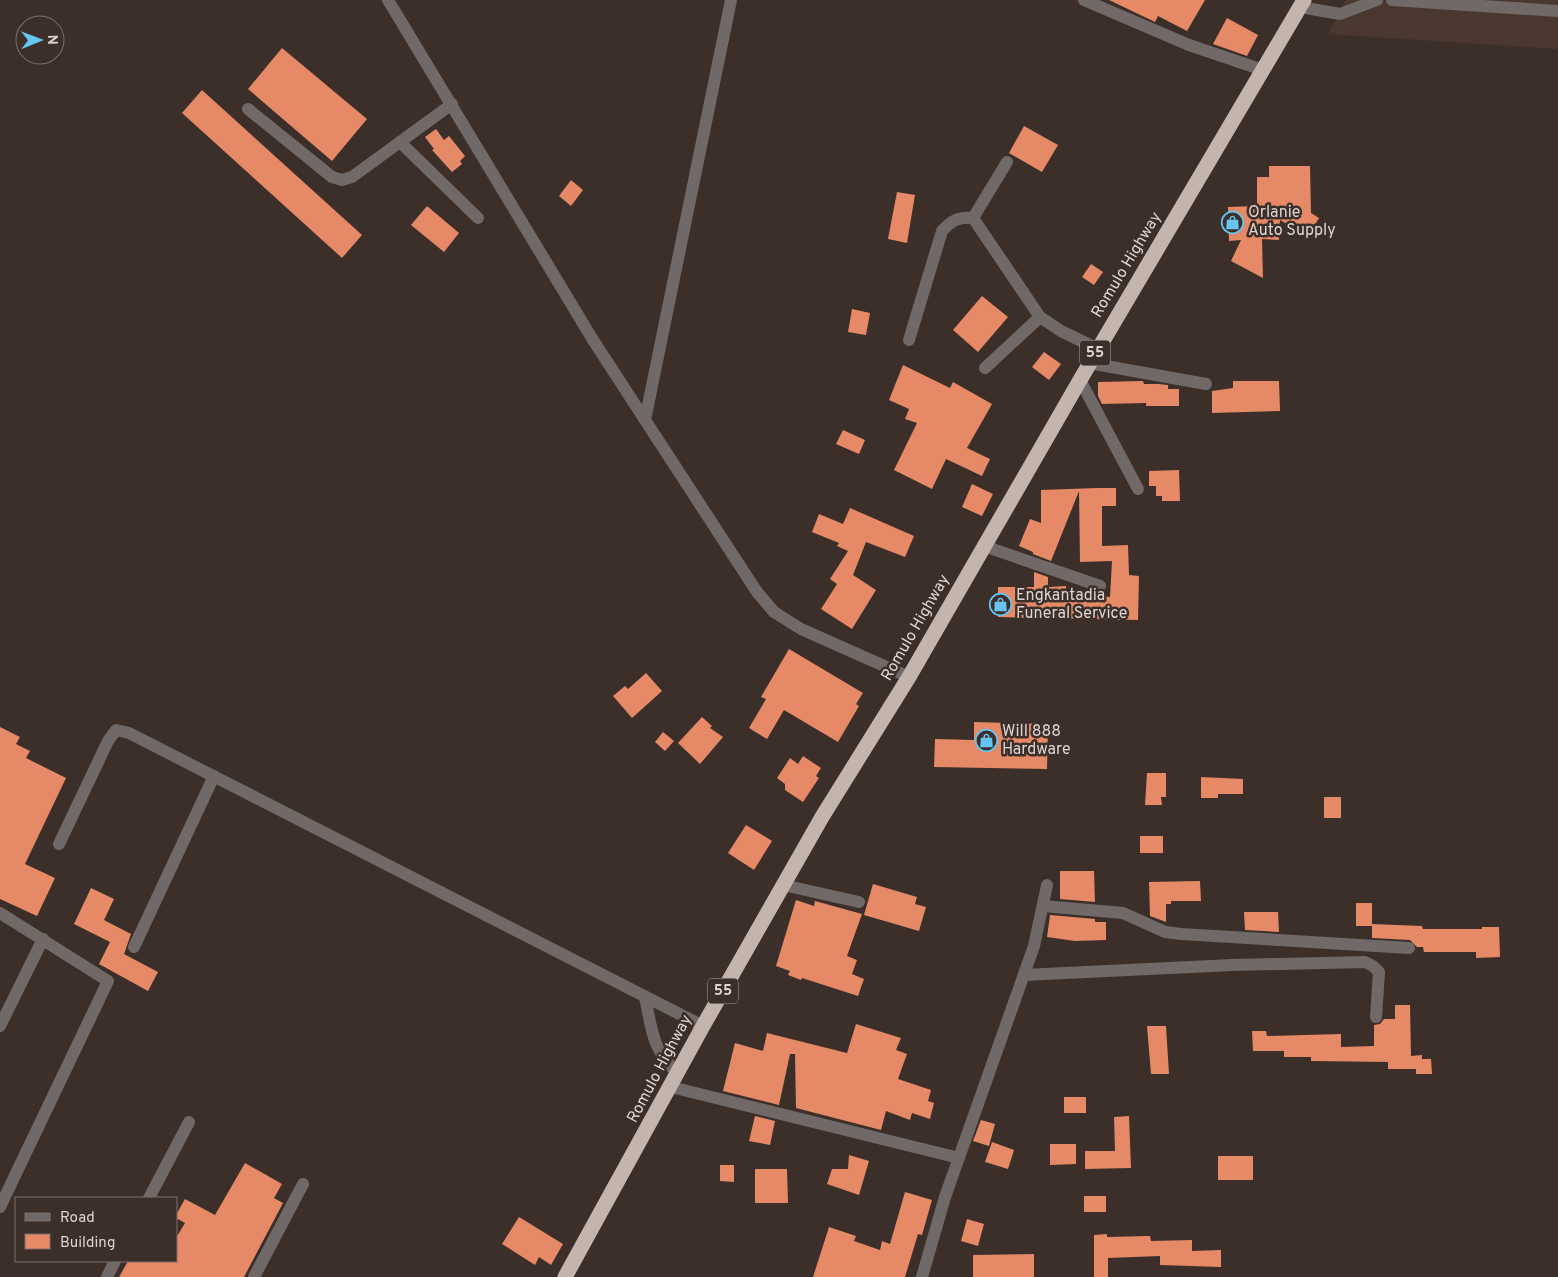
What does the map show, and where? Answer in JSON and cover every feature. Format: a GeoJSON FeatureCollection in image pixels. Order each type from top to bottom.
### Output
{"type":"FeatureCollection","features":[{"type":"Feature","properties":{"kind":"highway","name":"Romulo Highway"},"geometry":{"type":"LineString","coordinates":[[565,1277],[703,1026],[822,817],[909,677],[1089,363],[1302,3]]}},
{"type":"Feature","properties":{"kind":"street"},"geometry":{"type":"LineString","coordinates":[[388,0],[593,340],[757,592],[774,612],[801,629],[909,677]]}},
{"type":"Feature","properties":{"kind":"street"},"geometry":{"type":"LineString","coordinates":[[645,420],[731,0]]}},
{"type":"Feature","properties":{"kind":"street"},"geometry":{"type":"LineString","coordinates":[[1084,0],[1189,45],[1263,70]]}},
{"type":"Feature","properties":{"kind":"street"},"geometry":{"type":"LineString","coordinates":[[1302,3],[1340,14],[1377,0]]}},
{"type":"Feature","properties":{"kind":"street"},"geometry":{"type":"LineString","coordinates":[[1392,0],[1558,11]]}},
{"type":"Feature","properties":{"kind":"street"},"geometry":{"type":"LineString","coordinates":[[248,109],[332,177],[342,180],[352,177],[452,104]]}},
{"type":"Feature","properties":{"kind":"street"},"geometry":{"type":"LineString","coordinates":[[400,142],[478,218]]}},
{"type":"Feature","properties":{"kind":"street"},"geometry":{"type":"LineString","coordinates":[[973,218],[1007,162]]}},
{"type":"Feature","properties":{"kind":"street"},"geometry":{"type":"LineString","coordinates":[[909,340],[942,232],[950,223],[961,217],[973,218]]}},
{"type":"Feature","properties":{"kind":"street"},"geometry":{"type":"LineString","coordinates":[[973,218],[1040,317],[1061,331],[1098,349]]}},
{"type":"Feature","properties":{"kind":"street"},"geometry":{"type":"LineString","coordinates":[[985,368],[1040,317]]}},
{"type":"Feature","properties":{"kind":"street"},"geometry":{"type":"LineString","coordinates":[[1089,363],[1206,384]]}},
{"type":"Feature","properties":{"kind":"street"},"geometry":{"type":"LineString","coordinates":[[1080,380],[1138,489]]}},
{"type":"Feature","properties":{"kind":"street"},"geometry":{"type":"LineString","coordinates":[[984,546],[1100,586]]}},
{"type":"Feature","properties":{"kind":"street"},"geometry":{"type":"LineString","coordinates":[[60,844],[108,741],[116,730],[129,733],[703,1026]]}},
{"type":"Feature","properties":{"kind":"street"},"geometry":{"type":"LineString","coordinates":[[134,947],[214,776]]}},
{"type":"Feature","properties":{"kind":"street"},"geometry":{"type":"LineString","coordinates":[[783,885],[859,902]]}},
{"type":"Feature","properties":{"kind":"street"},"geometry":{"type":"LineString","coordinates":[[922,1277],[934,1233],[959,1158],[1036,938],[1047,885]]}},
{"type":"Feature","properties":{"kind":"street"},"geometry":{"type":"LineString","coordinates":[[1043,906],[1123,913],[1165,932],[1181,934],[1409,948]]}},
{"type":"Feature","properties":{"kind":"street"},"geometry":{"type":"LineString","coordinates":[[0,913],[108,981],[0,1207]]}},
{"type":"Feature","properties":{"kind":"street"},"geometry":{"type":"LineString","coordinates":[[0,1026],[43,939]]}},
{"type":"Feature","properties":{"kind":"street"},"geometry":{"type":"LineString","coordinates":[[1024,975],[1232,965],[1364,962],[1373,966],[1379,972],[1376,1017]]}},
{"type":"Feature","properties":{"kind":"street"},"geometry":{"type":"LineString","coordinates":[[645,997],[657,1048],[674,1081],[959,1158]]}},
{"type":"Feature","properties":{"kind":"street"},"geometry":{"type":"LineString","coordinates":[[149,1197],[189,1122]]}},
{"type":"Feature","properties":{"kind":"street"},"geometry":{"type":"LineString","coordinates":[[254,1277],[303,1184]]}},
{"type":"Feature","properties":{"kind":"street"},"geometry":{"type":"LineString","coordinates":[[106,1277],[114,1262]]}},
{"type":"Feature","properties":{"kind":"shaded area"},"geometry":{"type":"Polygon","coordinates":[[[1346,0],[1558,0],[1558,49],[1328,34],[1346,0]]]}},
{"type":"Feature","properties":{"kind":"building"},"geometry":{"type":"Polygon","coordinates":[[[1109,0],[1205,0],[1187,31],[1158,16],[1155,22],[1109,0]]]}},
{"type":"Feature","properties":{"kind":"building"},"geometry":{"type":"Polygon","coordinates":[[[1227,18],[1258,35],[1247,56],[1213,44],[1227,18]]]}},
{"type":"Feature","properties":{"kind":"building"},"geometry":{"type":"Polygon","coordinates":[[[282,48],[367,119],[332,161],[248,89],[282,48]]]}},
{"type":"Feature","properties":{"kind":"building"},"geometry":{"type":"Polygon","coordinates":[[[202,90],[362,235],[342,258],[182,113],[202,90]]]}},
{"type":"Feature","properties":{"kind":"building"},"geometry":{"type":"Polygon","coordinates":[[[1024,126],[1058,145],[1042,172],[1009,153],[1024,126]]]}},
{"type":"Feature","properties":{"kind":"building"},"geometry":{"type":"Polygon","coordinates":[[[436,129],[444,140],[449,136],[465,156],[460,161],[462,164],[452,172],[432,150],[434,149],[425,137],[436,129]]]}},
{"type":"Feature","properties":{"kind":"building"},"geometry":{"type":"Polygon","coordinates":[[[1269,166],[1310,166],[1311,213],[1319,218],[1308,236],[1280,220],[1279,240],[1262,239],[1263,278],[1231,261],[1241,240],[1229,241],[1228,207],[1257,206],[1257,177],[1269,177],[1269,166]]]}},
{"type":"Feature","properties":{"kind":"building"},"geometry":{"type":"Polygon","coordinates":[[[571,180],[583,190],[571,206],[559,196],[571,180]]]}},
{"type":"Feature","properties":{"kind":"building"},"geometry":{"type":"Polygon","coordinates":[[[897,192],[915,195],[907,243],[888,239],[897,192]]]}},
{"type":"Feature","properties":{"kind":"building"},"geometry":{"type":"Polygon","coordinates":[[[427,206],[459,233],[444,252],[411,225],[427,206]]]}},
{"type":"Feature","properties":{"kind":"building"},"geometry":{"type":"Polygon","coordinates":[[[1091,264],[1103,272],[1094,285],[1082,277],[1091,264]]]}},
{"type":"Feature","properties":{"kind":"building"},"geometry":{"type":"Polygon","coordinates":[[[982,296],[1008,317],[978,352],[953,330],[982,296]]]}},
{"type":"Feature","properties":{"kind":"building"},"geometry":{"type":"Polygon","coordinates":[[[852,309],[870,313],[866,335],[848,332],[852,309]]]}},
{"type":"Feature","properties":{"kind":"building"},"geometry":{"type":"Polygon","coordinates":[[[1044,352],[1061,364],[1049,380],[1032,367],[1044,352]]]}},
{"type":"Feature","properties":{"kind":"building"},"geometry":{"type":"Polygon","coordinates":[[[903,365],[950,388],[953,382],[992,404],[967,448],[990,459],[982,476],[946,459],[932,489],[894,470],[917,423],[905,419],[909,409],[889,400],[903,365]]]}},
{"type":"Feature","properties":{"kind":"building"},"geometry":{"type":"Polygon","coordinates":[[[1143,381],[1144,384],[1168,385],[1168,389],[1179,389],[1179,406],[1146,406],[1146,403],[1102,404],[1098,396],[1098,382],[1143,381]]]}},
{"type":"Feature","properties":{"kind":"building"},"geometry":{"type":"Polygon","coordinates":[[[1233,381],[1279,381],[1280,411],[1212,413],[1212,391],[1233,388],[1233,381]]]}},
{"type":"Feature","properties":{"kind":"building"},"geometry":{"type":"Polygon","coordinates":[[[843,430],[865,440],[859,454],[836,444],[843,430]]]}},
{"type":"Feature","properties":{"kind":"building"},"geometry":{"type":"Polygon","coordinates":[[[1179,470],[1180,501],[1162,501],[1162,496],[1156,496],[1156,486],[1149,486],[1149,471],[1179,470]]]}},
{"type":"Feature","properties":{"kind":"building"},"geometry":{"type":"Polygon","coordinates":[[[972,484],[993,494],[982,516],[962,507],[972,484]]]}},
{"type":"Feature","properties":{"kind":"building"},"geometry":{"type":"Polygon","coordinates":[[[1116,488],[1116,506],[1102,506],[1102,546],[1128,545],[1129,575],[1139,576],[1138,620],[998,617],[998,587],[1034,587],[1034,572],[1048,577],[1048,587],[1066,586],[1066,594],[1110,597],[1112,561],[1080,562],[1079,491],[1051,561],[1019,546],[1030,519],[1041,523],[1041,490],[1116,488]]]}},
{"type":"Feature","properties":{"kind":"building"},"geometry":{"type":"Polygon","coordinates":[[[850,508],[914,536],[905,557],[866,542],[853,575],[876,590],[852,629],[821,609],[837,584],[830,579],[848,551],[837,546],[839,543],[812,532],[819,514],[843,524],[850,508]]]}},
{"type":"Feature","properties":{"kind":"building"},"geometry":{"type":"Polygon","coordinates":[[[789,649],[863,693],[856,704],[859,706],[838,742],[784,710],[767,739],[749,728],[766,699],[761,697],[789,649]]]}},
{"type":"Feature","properties":{"kind":"building"},"geometry":{"type":"Polygon","coordinates":[[[646,673],[662,691],[632,718],[613,696],[625,686],[628,689],[646,673]]]}},
{"type":"Feature","properties":{"kind":"building"},"geometry":{"type":"Polygon","coordinates":[[[702,717],[712,726],[710,728],[723,737],[700,764],[678,743],[702,717]]]}},
{"type":"Feature","properties":{"kind":"building"},"geometry":{"type":"Polygon","coordinates":[[[974,722],[1048,724],[1047,769],[934,767],[935,739],[974,740],[974,722]]]}},
{"type":"Feature","properties":{"kind":"building"},"geometry":{"type":"Polygon","coordinates":[[[0,727],[20,737],[16,744],[30,751],[26,758],[66,778],[25,864],[55,878],[37,916],[0,899],[0,727]]]}},
{"type":"Feature","properties":{"kind":"building"},"geometry":{"type":"Polygon","coordinates":[[[663,732],[674,741],[665,751],[655,742],[663,732]]]}},
{"type":"Feature","properties":{"kind":"building"},"geometry":{"type":"Polygon","coordinates":[[[803,756],[821,768],[816,776],[819,778],[803,802],[785,790],[785,784],[777,778],[790,758],[798,764],[803,756]]]}},
{"type":"Feature","properties":{"kind":"building"},"geometry":{"type":"Polygon","coordinates":[[[1147,773],[1166,773],[1166,797],[1161,797],[1162,805],[1145,805],[1147,773]]]}},
{"type":"Feature","properties":{"kind":"building"},"geometry":{"type":"Polygon","coordinates":[[[1201,777],[1243,779],[1243,794],[1218,794],[1218,798],[1201,798],[1201,777]]]}},
{"type":"Feature","properties":{"kind":"building"},"geometry":{"type":"Polygon","coordinates":[[[1324,797],[1341,797],[1341,818],[1324,818],[1324,797]]]}},
{"type":"Feature","properties":{"kind":"building"},"geometry":{"type":"Polygon","coordinates":[[[746,825],[772,841],[754,870],[728,853],[746,825]]]}},
{"type":"Feature","properties":{"kind":"building"},"geometry":{"type":"Polygon","coordinates":[[[1140,836],[1163,836],[1163,853],[1140,853],[1140,836]]]}},
{"type":"Feature","properties":{"kind":"building"},"geometry":{"type":"Polygon","coordinates":[[[1060,871],[1094,871],[1095,902],[1060,899],[1060,871]]]}},
{"type":"Feature","properties":{"kind":"building"},"geometry":{"type":"Polygon","coordinates":[[[1200,881],[1201,901],[1171,901],[1171,904],[1166,904],[1166,922],[1150,916],[1149,882],[1200,881]]]}},
{"type":"Feature","properties":{"kind":"building"},"geometry":{"type":"Polygon","coordinates":[[[873,884],[917,897],[915,904],[926,907],[919,931],[864,915],[873,884]]]}},
{"type":"Feature","properties":{"kind":"building"},"geometry":{"type":"Polygon","coordinates":[[[91,888],[114,899],[104,920],[131,934],[124,954],[158,972],[148,991],[99,964],[110,942],[74,924],[91,888]]]}},
{"type":"Feature","properties":{"kind":"building"},"geometry":{"type":"Polygon","coordinates":[[[796,900],[814,906],[815,901],[862,914],[847,956],[857,960],[852,974],[864,979],[858,996],[802,978],[801,980],[788,975],[790,971],[776,966],[796,900]]]}},
{"type":"Feature","properties":{"kind":"building"},"geometry":{"type":"Polygon","coordinates":[[[1356,903],[1372,903],[1372,924],[1422,926],[1423,929],[1482,929],[1482,927],[1499,927],[1500,957],[1476,958],[1476,952],[1424,952],[1423,947],[1417,947],[1410,940],[1372,938],[1372,926],[1356,926],[1356,903]]]}},
{"type":"Feature","properties":{"kind":"building"},"geometry":{"type":"Polygon","coordinates":[[[1244,912],[1278,912],[1279,932],[1245,930],[1244,912]]]}},
{"type":"Feature","properties":{"kind":"building"},"geometry":{"type":"Polygon","coordinates":[[[1050,915],[1095,919],[1095,922],[1106,922],[1106,940],[1075,941],[1047,937],[1050,915]]]}},
{"type":"Feature","properties":{"kind":"building"},"geometry":{"type":"Polygon","coordinates":[[[1395,1005],[1410,1005],[1411,1056],[1422,1055],[1422,1059],[1431,1059],[1432,1074],[1416,1074],[1416,1069],[1388,1069],[1388,1062],[1311,1061],[1311,1057],[1284,1057],[1284,1051],[1253,1051],[1252,1031],[1266,1031],[1267,1036],[1341,1034],[1341,1047],[1374,1046],[1374,1025],[1380,1024],[1384,1019],[1395,1019],[1395,1005]]]}},
{"type":"Feature","properties":{"kind":"building"},"geometry":{"type":"Polygon","coordinates":[[[856,1024],[901,1038],[896,1050],[907,1054],[898,1079],[931,1090],[928,1101],[934,1103],[930,1119],[912,1113],[910,1120],[886,1111],[881,1130],[796,1108],[795,1054],[790,1054],[779,1105],[723,1091],[735,1043],[763,1051],[767,1033],[847,1053],[856,1024]]]}},
{"type":"Feature","properties":{"kind":"building"},"geometry":{"type":"Polygon","coordinates":[[[1147,1026],[1166,1026],[1169,1074],[1151,1074],[1147,1026]]]}},
{"type":"Feature","properties":{"kind":"building"},"geometry":{"type":"Polygon","coordinates":[[[1064,1097],[1086,1097],[1086,1113],[1064,1113],[1064,1097]]]}},
{"type":"Feature","properties":{"kind":"building"},"geometry":{"type":"Polygon","coordinates":[[[755,1116],[775,1121],[770,1145],[749,1141],[755,1116]]]}},
{"type":"Feature","properties":{"kind":"building"},"geometry":{"type":"Polygon","coordinates":[[[1129,1116],[1131,1168],[1085,1169],[1085,1151],[1115,1151],[1114,1117],[1129,1116]]]}},
{"type":"Feature","properties":{"kind":"building"},"geometry":{"type":"Polygon","coordinates":[[[981,1120],[995,1124],[989,1146],[973,1141],[981,1120]]]}},
{"type":"Feature","properties":{"kind":"building"},"geometry":{"type":"Polygon","coordinates":[[[992,1142],[1014,1150],[1008,1169],[985,1162],[992,1142]]]}},
{"type":"Feature","properties":{"kind":"building"},"geometry":{"type":"Polygon","coordinates":[[[1050,1144],[1076,1144],[1076,1164],[1050,1165],[1050,1144]]]}},
{"type":"Feature","properties":{"kind":"building"},"geometry":{"type":"Polygon","coordinates":[[[849,1155],[869,1161],[859,1195],[827,1184],[832,1169],[848,1169],[849,1155]]]}},
{"type":"Feature","properties":{"kind":"building"},"geometry":{"type":"Polygon","coordinates":[[[1218,1156],[1253,1156],[1253,1180],[1218,1180],[1218,1156]]]}},
{"type":"Feature","properties":{"kind":"building"},"geometry":{"type":"Polygon","coordinates":[[[245,1163],[282,1184],[274,1198],[283,1203],[244,1277],[119,1277],[127,1262],[178,1262],[178,1235],[185,1223],[178,1219],[178,1211],[185,1199],[215,1215],[245,1163]]]}},
{"type":"Feature","properties":{"kind":"building"},"geometry":{"type":"Polygon","coordinates":[[[720,1165],[734,1165],[734,1182],[720,1181],[720,1165]]]}},
{"type":"Feature","properties":{"kind":"building"},"geometry":{"type":"Polygon","coordinates":[[[755,1169],[787,1169],[788,1203],[755,1203],[755,1169]]]}},
{"type":"Feature","properties":{"kind":"building"},"geometry":{"type":"Polygon","coordinates":[[[905,1192],[932,1200],[922,1235],[918,1234],[905,1277],[813,1277],[829,1227],[856,1236],[854,1241],[880,1250],[882,1241],[890,1244],[905,1192]]]}},
{"type":"Feature","properties":{"kind":"building"},"geometry":{"type":"Polygon","coordinates":[[[1084,1196],[1106,1196],[1106,1212],[1084,1212],[1084,1196]]]}},
{"type":"Feature","properties":{"kind":"building"},"geometry":{"type":"Polygon","coordinates":[[[519,1217],[563,1244],[551,1265],[539,1257],[535,1265],[502,1244],[519,1217]]]}},
{"type":"Feature","properties":{"kind":"building"},"geometry":{"type":"Polygon","coordinates":[[[967,1219],[984,1224],[978,1246],[961,1241],[967,1219]]]}},
{"type":"Feature","properties":{"kind":"building"},"geometry":{"type":"Polygon","coordinates":[[[1107,1234],[1107,1237],[1150,1236],[1151,1241],[1192,1240],[1192,1251],[1221,1250],[1221,1267],[1160,1265],[1160,1256],[1108,1258],[1108,1277],[1094,1277],[1094,1235],[1107,1234]]]}},
{"type":"Feature","properties":{"kind":"building"},"geometry":{"type":"Polygon","coordinates":[[[1034,1254],[1034,1277],[973,1277],[973,1255],[1034,1254]]]}},
{"type":"Feature","properties":{"kind":"place","name":"Orlanie Auto Supply"},"geometry":{"type":"Point","coordinates":[1232,222]}},
{"type":"Feature","properties":{"kind":"place","name":"Engkantadia Funeral Service"},"geometry":{"type":"Point","coordinates":[1000,605]}},
{"type":"Feature","properties":{"kind":"place","name":"Will 888 Hardware"},"geometry":{"type":"Point","coordinates":[986,741]}}]}
